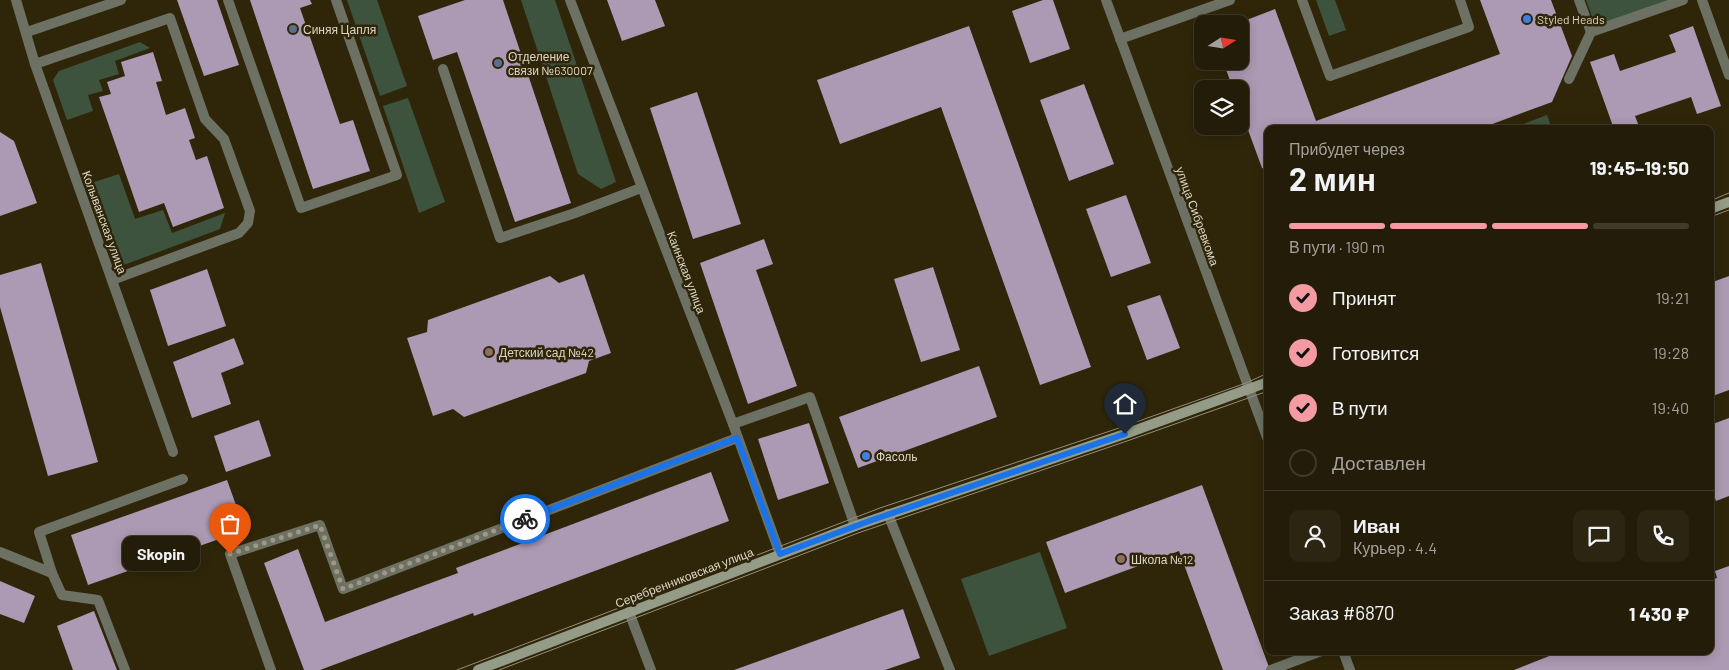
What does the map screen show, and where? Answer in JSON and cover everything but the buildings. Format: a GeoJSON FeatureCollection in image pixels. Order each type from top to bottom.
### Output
{"type":"FeatureCollection","features":[{"type":"Feature","properties":{"kind":"street","name":"Колыванская улица"},"geometry":{"type":"LineString","coordinates":[[16,0],[35,64],[173,452]]}},
{"type":"Feature","properties":{"kind":"street"},"geometry":{"type":"LineString","coordinates":[[27,32],[121,0]]}},
{"type":"Feature","properties":{"kind":"street"},"geometry":{"type":"LineString","coordinates":[[228,0],[301,208],[397,175],[336,0]]}},
{"type":"Feature","properties":{"kind":"street","name":"Каинская улица"},"geometry":{"type":"LineString","coordinates":[[570,0],[733,424],[780,554]]}},
{"type":"Feature","properties":{"kind":"street","name":"улица Сибревкома"},"geometry":{"type":"LineString","coordinates":[[1106,0],[1264,430]]}},
{"type":"Feature","properties":{"kind":"street"},"geometry":{"type":"LineString","coordinates":[[1120,39],[1230,0]]}},
{"type":"Feature","properties":{"kind":"street"},"geometry":{"type":"LineString","coordinates":[[1302,0],[1330,76],[1470,27],[1460,0]]}},
{"type":"Feature","properties":{"kind":"street"},"geometry":{"type":"LineString","coordinates":[[1569,79],[1591,32],[1579,0]]}},
{"type":"Feature","properties":{"kind":"street"},"geometry":{"type":"LineString","coordinates":[[1591,32],[1683,0]]}},
{"type":"Feature","properties":{"kind":"street"},"geometry":{"type":"LineString","coordinates":[[1702,0],[1727,62],[1729,75]]}},
{"type":"Feature","properties":{"kind":"street"},"geometry":{"type":"LineString","coordinates":[[35,64],[170,18],[205,119],[224,139],[250,211],[248,222],[239,233],[112,280]]}},
{"type":"Feature","properties":{"kind":"street"},"geometry":{"type":"LineString","coordinates":[[444,70],[500,238],[575,213],[641,188]]}},
{"type":"Feature","properties":{"kind":"street"},"geometry":{"type":"LineString","coordinates":[[1714,208],[1729,202]]}},
{"type":"Feature","properties":{"kind":"street","name":"Серебренниковская улица"},"geometry":{"type":"LineString","coordinates":[[478,670],[855,526],[1264,384]]}},
{"type":"Feature","properties":{"kind":"street"},"geometry":{"type":"LineString","coordinates":[[733,424],[810,397],[855,526]]}},
{"type":"Feature","properties":{"kind":"street"},"geometry":{"type":"LineString","coordinates":[[271,670],[230,554],[320,525],[343,589],[737,438]]}},
{"type":"Feature","properties":{"kind":"street"},"geometry":{"type":"LineString","coordinates":[[125,670],[98,600],[62,594],[52,573],[39,532],[183,479]]}},
{"type":"Feature","properties":{"kind":"street"},"geometry":{"type":"LineString","coordinates":[[888,514],[950,670]]}},
{"type":"Feature","properties":{"kind":"street"},"geometry":{"type":"LineString","coordinates":[[0,552],[52,573]]}},
{"type":"Feature","properties":{"kind":"street"},"geometry":{"type":"LineString","coordinates":[[629,612],[651,670]]}},
{"type":"Feature","properties":{"kind":"street"},"geometry":{"type":"LineString","coordinates":[[1271,670],[1310,655]]}},
{"type":"Feature","properties":{"kind":"street"},"geometry":{"type":"LineString","coordinates":[[1344,655],[1350,670]]}},
{"type":"Feature","properties":{"kind":"green space"},"geometry":{"type":"Polygon","coordinates":[[[347,0],[377,0],[407,86],[380,96],[347,0]]]}},
{"type":"Feature","properties":{"kind":"green space"},"geometry":{"type":"Polygon","coordinates":[[[521,0],[555,0],[616,182],[601,189],[578,174],[521,0]]]}},
{"type":"Feature","properties":{"kind":"green space"},"geometry":{"type":"Polygon","coordinates":[[[1316,0],[1335,0],[1346,30],[1329,36],[1316,0]]]}},
{"type":"Feature","properties":{"kind":"green space"},"geometry":{"type":"Polygon","coordinates":[[[1586,0],[1671,0],[1597,30],[1586,0]]]}},
{"type":"Feature","properties":{"kind":"green space"},"geometry":{"type":"Polygon","coordinates":[[[140,42],[150,48],[115,61],[119,74],[99,80],[103,91],[88,95],[93,111],[67,120],[53,80],[59,71],[140,42]]]}},
{"type":"Feature","properties":{"kind":"green space"},"geometry":{"type":"Polygon","coordinates":[[[408,98],[445,202],[419,213],[383,106],[408,98]]]}},
{"type":"Feature","properties":{"kind":"green space"},"geometry":{"type":"Polygon","coordinates":[[[1547,115],[1551,125],[1521,125],[1547,115]]]}},
{"type":"Feature","properties":{"kind":"green space"},"geometry":{"type":"Polygon","coordinates":[[[119,174],[135,219],[163,210],[172,233],[225,213],[220,229],[121,266],[91,183],[119,174]]]}},
{"type":"Feature","properties":{"kind":"green space"},"geometry":{"type":"Polygon","coordinates":[[[1040,552],[1067,628],[989,656],[961,579],[1040,552]]]}},
{"type":"Feature","properties":{"kind":"tram line"},"geometry":{"type":"LineString","coordinates":[[1714,199],[1729,193]]}},
{"type":"Feature","properties":{"kind":"tram line"},"geometry":{"type":"LineString","coordinates":[[1714,216],[1729,210]]}},
{"type":"Feature","properties":{"kind":"tram line"},"geometry":{"type":"LineString","coordinates":[[457,670],[880,508],[1122,427],[1264,375]]}},
{"type":"Feature","properties":{"kind":"tram line"},"geometry":{"type":"LineString","coordinates":[[499,670],[858,533],[1264,392]]}},
{"type":"Feature","properties":{"kind":"way so far"},"geometry":{"type":"LineString","coordinates":[[230,554],[320,525],[343,589],[525,519]]}},
{"type":"Feature","properties":{"kind":"place","name":"Styled Heads"},"geometry":{"type":"Point","coordinates":[1527,19]}},
{"type":"Feature","properties":{"kind":"place","name":"Синяя Цапля"},"geometry":{"type":"Point","coordinates":[293,29]}},
{"type":"Feature","properties":{"kind":"place","name":"Отделение связи №630007"},"geometry":{"type":"Point","coordinates":[498,63]}},
{"type":"Feature","properties":{"kind":"place","name":"Детский сад №42"},"geometry":{"type":"Point","coordinates":[489,352]}},
{"type":"Feature","properties":{"kind":"place","name":"Фасоль"},"geometry":{"type":"Point","coordinates":[866,456]}},
{"type":"Feature","properties":{"kind":"place","name":"Skopin"},"geometry":{"type":"Point","coordinates":[230,554]}},
{"type":"Feature","properties":{"kind":"place","name":"Школа №12"},"geometry":{"type":"Point","coordinates":[1121,559]}},
{"type":"Feature","properties":{"kind":"route"},"geometry":{"type":"LineString","coordinates":[[525,519],[737,438],[780,554],[872,520],[1125,434]]}}]}
